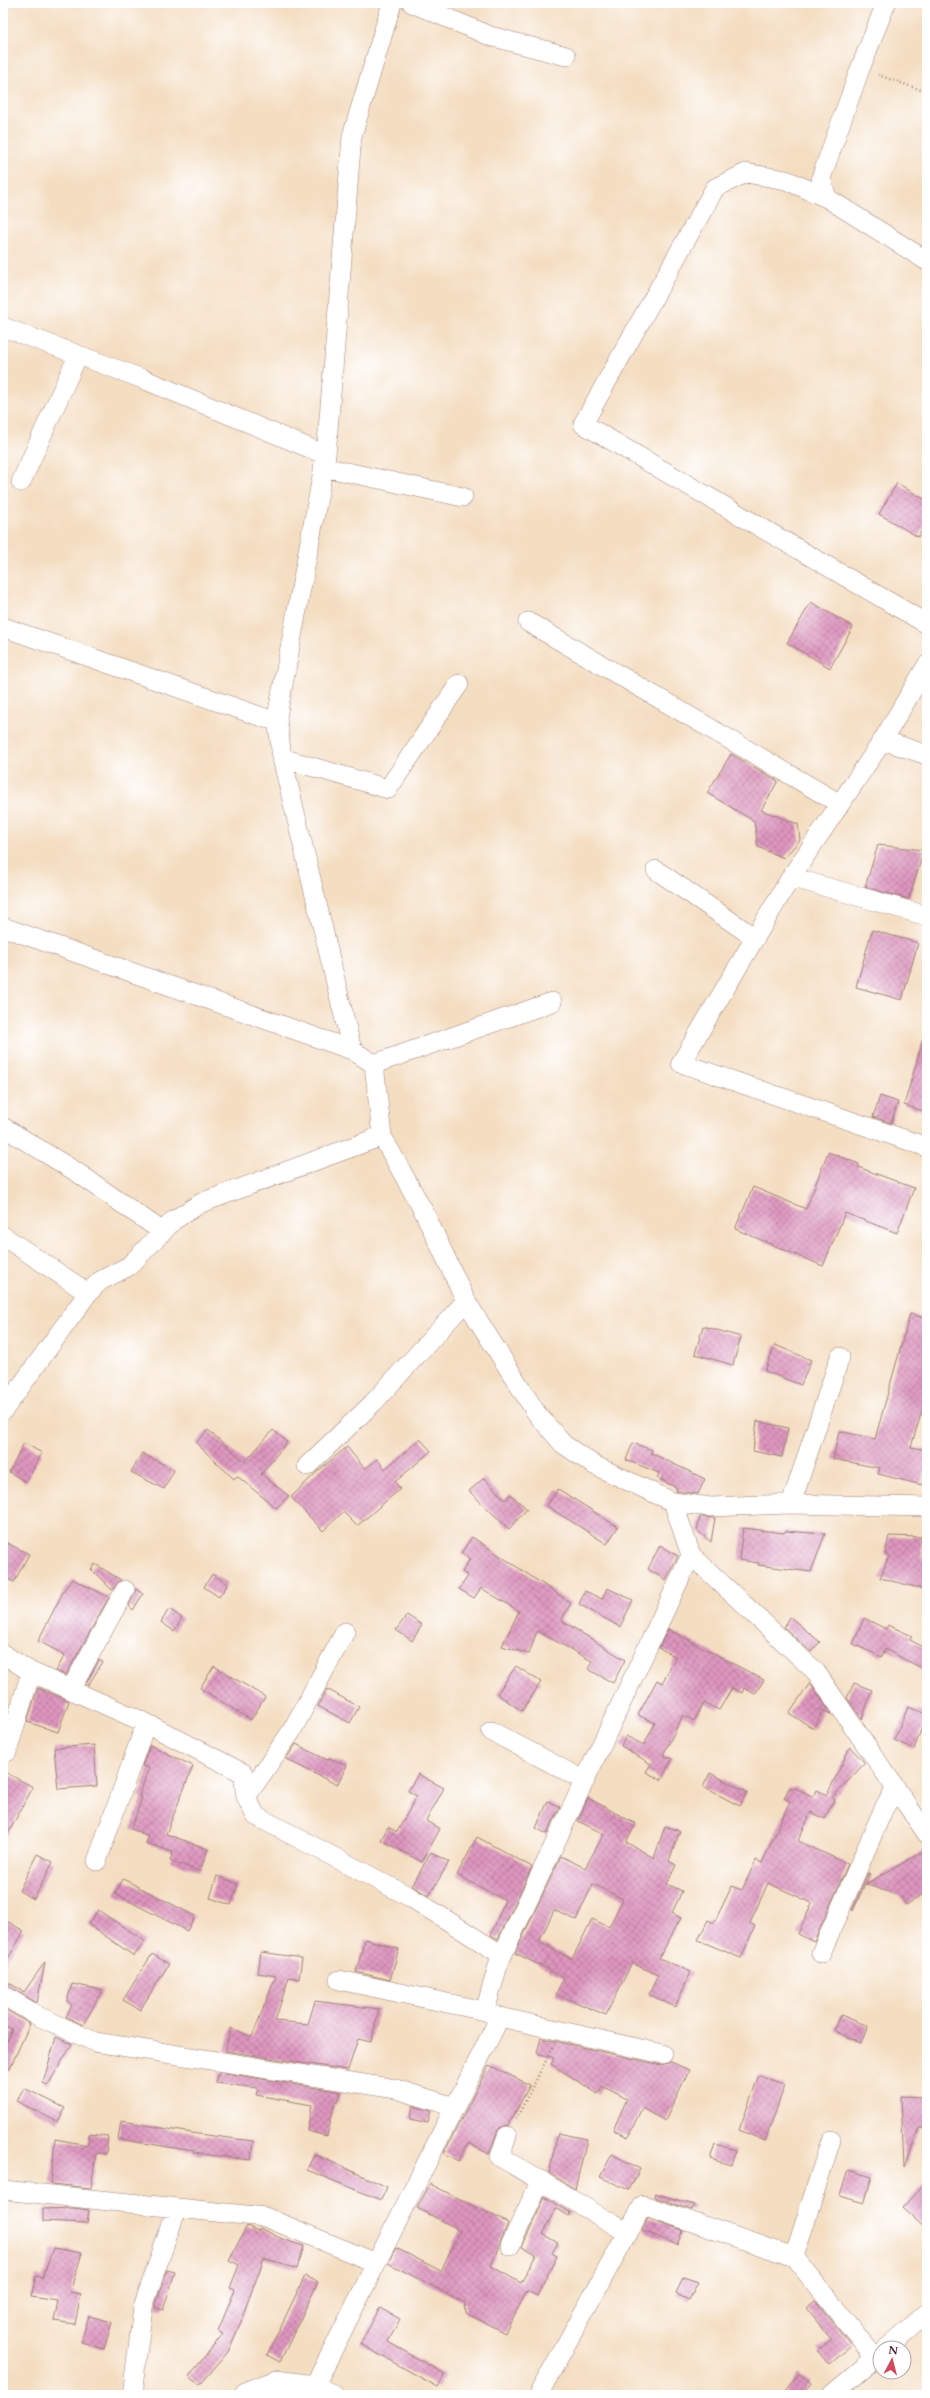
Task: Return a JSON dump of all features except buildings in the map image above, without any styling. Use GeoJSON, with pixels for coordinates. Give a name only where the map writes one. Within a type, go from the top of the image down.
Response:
{"type":"FeatureCollection","features":[{"type":"Feature","properties":{"kind":"street"},"geometry":{"type":"LineString","coordinates":[[352,1050],[282,758],[278,717],[325,461],[352,136],[392,3]]}},
{"type":"Feature","properties":{"kind":"street"},"geometry":{"type":"LineString","coordinates":[[412,3],[490,36],[566,56]]}},
{"type":"Feature","properties":{"kind":"street"},"geometry":{"type":"LineString","coordinates":[[827,198],[821,178],[860,69],[886,3]]}},
{"type":"Feature","properties":{"kind":"street"},"geometry":{"type":"LineString","coordinates":[[927,261],[827,198],[786,180],[746,173],[715,188],[583,424],[927,624]]}},
{"type":"Feature","properties":{"kind":"street"},"geometry":{"type":"LineString","coordinates":[[3,327],[143,379],[325,461],[463,497]]}},
{"type":"Feature","properties":{"kind":"street"},"geometry":{"type":"LineString","coordinates":[[21,482],[78,355]]}},
{"type":"Feature","properties":{"kind":"street"},"geometry":{"type":"LineString","coordinates":[[528,622],[840,804]]}},
{"type":"Feature","properties":{"kind":"street"},"geometry":{"type":"LineString","coordinates":[[3,627],[268,719],[278,717]]}},
{"type":"Feature","properties":{"kind":"street"},"geometry":{"type":"LineString","coordinates":[[927,665],[883,740],[791,877],[681,1063],[927,1147]]}},
{"type":"Feature","properties":{"kind":"street"},"geometry":{"type":"LineString","coordinates":[[282,758],[388,789],[459,684]]}},
{"type":"Feature","properties":{"kind":"street"},"geometry":{"type":"LineString","coordinates":[[883,740],[927,755]]}},
{"type":"Feature","properties":{"kind":"street"},"geometry":{"type":"LineString","coordinates":[[656,870],[755,938]]}},
{"type":"Feature","properties":{"kind":"street"},"geometry":{"type":"LineString","coordinates":[[791,877],[927,916]]}},
{"type":"Feature","properties":{"kind":"street"},"geometry":{"type":"LineString","coordinates":[[3,927],[352,1050],[374,1064]]}},
{"type":"Feature","properties":{"kind":"street"},"geometry":{"type":"LineString","coordinates":[[374,1064],[552,1002]]}},
{"type":"Feature","properties":{"kind":"street"},"geometry":{"type":"LineString","coordinates":[[374,1064],[382,1136],[425,1214],[466,1301],[537,1414],[563,1444],[594,1464],[673,1502],[710,1507],[791,1504],[927,1506]]}},
{"type":"Feature","properties":{"kind":"street"},"geometry":{"type":"LineString","coordinates":[[3,1127],[78,1173],[163,1232]]}},
{"type":"Feature","properties":{"kind":"street"},"geometry":{"type":"LineString","coordinates":[[3,1411],[88,1293],[100,1281],[129,1266],[174,1220],[201,1203],[382,1136]]}},
{"type":"Feature","properties":{"kind":"street"},"geometry":{"type":"LineString","coordinates":[[3,1236],[88,1293]]}},
{"type":"Feature","properties":{"kind":"street"},"geometry":{"type":"LineString","coordinates":[[307,1466],[373,1403],[466,1301]]}},
{"type":"Feature","properties":{"kind":"street"},"geometry":{"type":"LineString","coordinates":[[791,1504],[840,1357]]}},
{"type":"Feature","properties":{"kind":"street"},"geometry":{"type":"LineString","coordinates":[[673,1502],[692,1555],[816,1672],[927,1834]]}},
{"type":"Feature","properties":{"kind":"street"},"geometry":{"type":"LineString","coordinates":[[315,2385],[455,2106],[492,2014],[502,1954],[692,1555]]}},
{"type":"Feature","properties":{"kind":"street"},"geometry":{"type":"LineString","coordinates":[[71,1689],[125,1590]]}},
{"type":"Feature","properties":{"kind":"street"},"geometry":{"type":"LineString","coordinates":[[246,1797],[291,1732],[345,1632]]}},
{"type":"Feature","properties":{"kind":"street"},"geometry":{"type":"LineString","coordinates":[[3,1654],[31,1672],[146,1723],[243,1773],[246,1797],[256,1816],[410,1897],[502,1954]]}},
{"type":"Feature","properties":{"kind":"street"},"geometry":{"type":"LineString","coordinates":[[7,1752],[31,1672]]}},
{"type":"Feature","properties":{"kind":"street"},"geometry":{"type":"LineString","coordinates":[[98,1861],[146,1723]]}},
{"type":"Feature","properties":{"kind":"street"},"geometry":{"type":"LineString","coordinates":[[491,1731],[584,1781]]}},
{"type":"Feature","properties":{"kind":"street"},"geometry":{"type":"LineString","coordinates":[[821,1953],[884,1808],[896,1788]]}},
{"type":"Feature","properties":{"kind":"street"},"geometry":{"type":"LineString","coordinates":[[339,1980],[663,2054]]}},
{"type":"Feature","properties":{"kind":"street"},"geometry":{"type":"LineString","coordinates":[[3,1995],[38,2016],[95,2042],[396,2089],[455,2106]]}},
{"type":"Feature","properties":{"kind":"street"},"geometry":{"type":"LineString","coordinates":[[507,2136],[500,2157],[628,2233]]}},
{"type":"Feature","properties":{"kind":"street"},"geometry":{"type":"LineString","coordinates":[[794,2257],[831,2140]]}},
{"type":"Feature","properties":{"kind":"street"},"geometry":{"type":"LineString","coordinates":[[510,2246],[541,2180]]}},
{"type":"Feature","properties":{"kind":"street"},"geometry":{"type":"LineString","coordinates":[[3,2190],[265,2217],[376,2263]]}},
{"type":"Feature","properties":{"kind":"street"},"geometry":{"type":"LineString","coordinates":[[538,2395],[644,2205],[794,2257],[872,2343]]}},
{"type":"Feature","properties":{"kind":"street"},"geometry":{"type":"LineString","coordinates":[[132,2395],[143,2307],[176,2208]]}},
{"type":"Feature","properties":{"kind":"street"},"geometry":{"type":"LineString","coordinates":[[896,2340],[927,2313]]}},
{"type":"Feature","properties":{"kind":"street"},"geometry":{"type":"LineString","coordinates":[[831,2395],[872,2361]]}},
{"type":"Feature","properties":{"kind":"street"},"geometry":{"type":"LineString","coordinates":[[243,2395],[245,2392],[276,2380],[315,2385],[334,2395]]}},
{"type":"Feature","properties":{"kind":"path"},"geometry":{"type":"LineString","coordinates":[[860,69],[927,92]]}},
{"type":"Feature","properties":{"kind":"path"},"geometry":{"type":"LineString","coordinates":[[507,2136],[562,2031]]}}]}
